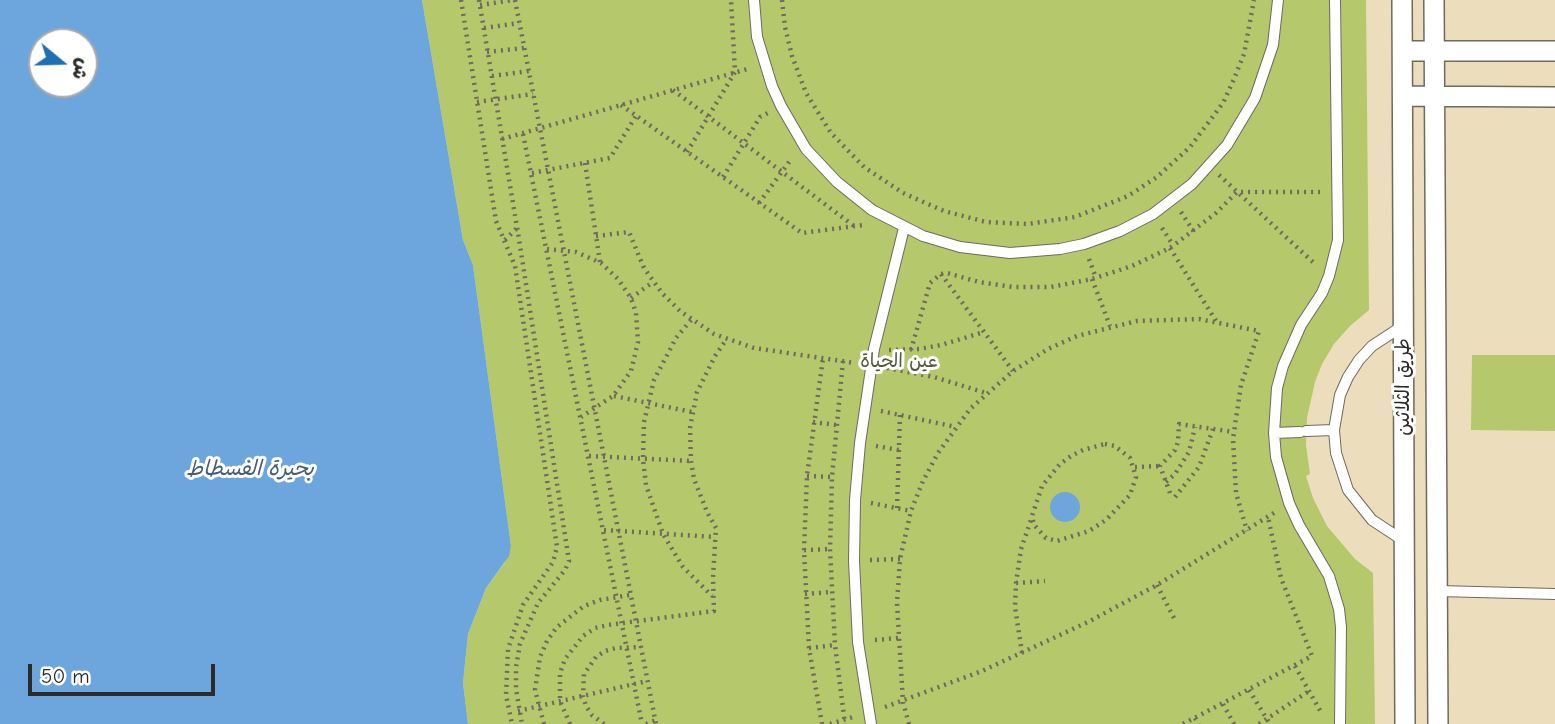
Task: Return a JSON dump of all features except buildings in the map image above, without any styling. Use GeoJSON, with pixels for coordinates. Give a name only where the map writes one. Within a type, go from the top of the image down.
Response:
{"type":"FeatureCollection","features":[{"type":"Feature","properties":{"kind":"street","name":"طريق الثلاثين"},"geometry":{"type":"LineString","coordinates":[[1402,0],[1405,724]]}},
{"type":"Feature","properties":{"kind":"street","name":"طريق الثلاثين"},"geometry":{"type":"LineString","coordinates":[[1434,0],[1438,724]]}},
{"type":"Feature","properties":{"kind":"street"},"geometry":{"type":"LineString","coordinates":[[1403,51],[1555,51]]}},
{"type":"Feature","properties":{"kind":"street"},"geometry":{"type":"LineString","coordinates":[[1404,96],[1555,97]]}},
{"type":"Feature","properties":{"kind":"lane"},"geometry":{"type":"LineString","coordinates":[[754,0],[757,37],[764,64],[781,106],[806,149],[845,190],[891,222],[941,242],[984,251],[1034,252],[1060,249],[1102,238],[1137,223],[1173,201],[1210,166],[1243,122],[1255,97],[1273,45],[1278,0]]}},
{"type":"Feature","properties":{"kind":"lane"},"geometry":{"type":"LineString","coordinates":[[1335,0],[1339,220],[1335,258],[1322,293],[1301,325],[1283,366],[1277,388],[1274,433],[1276,457],[1289,503],[1329,576],[1339,609],[1340,724]]}},
{"type":"Feature","properties":{"kind":"lane"},"geometry":{"type":"LineString","coordinates":[[871,724],[858,642],[854,561],[855,500],[871,365],[904,228]]}},
{"type":"Feature","properties":{"kind":"lane"},"geometry":{"type":"LineString","coordinates":[[1404,324],[1371,346],[1359,360],[1340,395],[1334,430],[1336,453],[1348,490],[1372,520],[1405,541]]}},
{"type":"Feature","properties":{"kind":"lane"},"geometry":{"type":"LineString","coordinates":[[1274,433],[1334,430]]}},
{"type":"Feature","properties":{"kind":"lane"},"geometry":{"type":"LineString","coordinates":[[1438,592],[1555,594]]}},
{"type":"Feature","properties":{"kind":"path"},"geometry":{"type":"LineString","coordinates":[[461,0],[496,221],[515,266],[557,547],[553,562],[523,604],[508,649],[506,695],[512,724]]}},
{"type":"Feature","properties":{"kind":"path"},"geometry":{"type":"LineString","coordinates":[[522,724],[518,711],[516,667],[520,644],[533,613],[569,561],[479,2],[514,0],[656,722],[644,724],[634,684],[523,134]]}},
{"type":"Feature","properties":{"kind":"path"},"geometry":{"type":"LineString","coordinates":[[687,152],[735,72],[731,0]]}},
{"type":"Feature","properties":{"kind":"path"},"geometry":{"type":"LineString","coordinates":[[782,0],[792,56],[806,93],[831,133],[864,167],[903,193],[944,211],[1006,224],[1040,223],[1075,216],[1128,196],[1157,177],[1191,147],[1223,103],[1244,54],[1254,0]]}},
{"type":"Feature","properties":{"kind":"path"},"geometry":{"type":"LineString","coordinates":[[484,28],[519,23]]}},
{"type":"Feature","properties":{"kind":"path"},"geometry":{"type":"LineString","coordinates":[[487,52],[524,48]]}},
{"type":"Feature","properties":{"kind":"path"},"geometry":{"type":"LineString","coordinates":[[502,139],[792,56]]}},
{"type":"Feature","properties":{"kind":"path"},"geometry":{"type":"LineString","coordinates":[[492,76],[529,71]]}},
{"type":"Feature","properties":{"kind":"path"},"geometry":{"type":"LineString","coordinates":[[673,90],[855,226]]}},
{"type":"Feature","properties":{"kind":"path"},"geometry":{"type":"LineString","coordinates":[[723,177],[760,117],[806,93]]}},
{"type":"Feature","properties":{"kind":"path"},"geometry":{"type":"LineString","coordinates":[[477,102],[533,94]]}},
{"type":"Feature","properties":{"kind":"path"},"geometry":{"type":"LineString","coordinates":[[621,106],[802,233],[891,222],[903,193]]}},
{"type":"Feature","properties":{"kind":"path"},"geometry":{"type":"LineString","coordinates":[[532,173],[610,158],[636,116]]}},
{"type":"Feature","properties":{"kind":"path"},"geometry":{"type":"LineString","coordinates":[[759,203],[789,160],[831,133]]}},
{"type":"Feature","properties":{"kind":"path"},"geometry":{"type":"LineString","coordinates":[[585,163],[601,264]]}},
{"type":"Feature","properties":{"kind":"path"},"geometry":{"type":"LineString","coordinates":[[1210,166],[1329,276]]}},
{"type":"Feature","properties":{"kind":"path"},"geometry":{"type":"LineString","coordinates":[[505,240],[517,227]]}},
{"type":"Feature","properties":{"kind":"path"},"geometry":{"type":"LineString","coordinates":[[596,236],[629,232],[653,282],[691,320],[726,340],[754,348],[934,377],[986,393]]}},
{"type":"Feature","properties":{"kind":"path"},"geometry":{"type":"LineString","coordinates":[[1170,248],[1217,322]]}},
{"type":"Feature","properties":{"kind":"path"},"geometry":{"type":"LineString","coordinates":[[547,249],[564,250],[589,257],[601,264],[618,279],[631,298],[639,327],[636,357],[623,384],[613,396],[581,417]]}},
{"type":"Feature","properties":{"kind":"path"},"geometry":{"type":"LineString","coordinates":[[941,274],[1013,371]]}},
{"type":"Feature","properties":{"kind":"path"},"geometry":{"type":"LineString","coordinates":[[1092,279],[1110,326]]}},
{"type":"Feature","properties":{"kind":"path"},"geometry":{"type":"LineString","coordinates":[[631,298],[653,282]]}},
{"type":"Feature","properties":{"kind":"path"},"geometry":{"type":"LineString","coordinates":[[909,724],[902,702],[898,603],[900,559],[923,481],[956,427],[986,393],[1013,371],[1048,349],[1110,326],[1167,318],[1217,322],[1259,331],[1241,385],[1234,432],[1234,480],[1247,531]]}},
{"type":"Feature","properties":{"kind":"path"},"geometry":{"type":"LineString","coordinates":[[691,320],[664,358],[648,402],[644,422],[643,459],[646,485],[663,534],[684,567],[713,597]]}},
{"type":"Feature","properties":{"kind":"path"},"geometry":{"type":"LineString","coordinates":[[874,349],[919,349],[963,340],[984,332]]}},
{"type":"Feature","properties":{"kind":"path"},"geometry":{"type":"LineString","coordinates":[[570,724],[560,701],[560,673],[573,647],[595,628],[714,611],[716,528],[700,496],[691,461],[692,412],[705,373],[726,340]]}},
{"type":"Feature","properties":{"kind":"path"},"geometry":{"type":"LineString","coordinates":[[822,724],[809,648],[804,550],[807,476],[823,358]]}},
{"type":"Feature","properties":{"kind":"path"},"geometry":{"type":"LineString","coordinates":[[530,367],[539,365]]}},
{"type":"Feature","properties":{"kind":"path"},"geometry":{"type":"LineString","coordinates":[[613,396],[692,412]]}},
{"type":"Feature","properties":{"kind":"path"},"geometry":{"type":"LineString","coordinates":[[838,402],[956,427]]}},
{"type":"Feature","properties":{"kind":"path"},"geometry":{"type":"LineString","coordinates":[[897,508],[900,415]]}},
{"type":"Feature","properties":{"kind":"path"},"geometry":{"type":"LineString","coordinates":[[813,422],[836,425]]}},
{"type":"Feature","properties":{"kind":"path"},"geometry":{"type":"LineString","coordinates":[[1135,467],[1160,466],[1175,450],[1179,424],[1234,432]]}},
{"type":"Feature","properties":{"kind":"path"},"geometry":{"type":"LineString","coordinates":[[1166,482],[1175,474],[1189,452],[1195,427]]}},
{"type":"Feature","properties":{"kind":"path"},"geometry":{"type":"LineString","coordinates":[[1175,497],[1199,467],[1213,429]]}},
{"type":"Feature","properties":{"kind":"path"},"geometry":{"type":"LineString","coordinates":[[1022,653],[1015,607],[1021,549],[1037,499],[1051,474],[1071,456],[1105,444],[1115,446],[1130,458],[1135,467],[1136,477],[1130,495],[1106,520],[1090,531],[1057,541],[1046,538],[1039,532],[1032,516]]}},
{"type":"Feature","properties":{"kind":"path"},"geometry":{"type":"LineString","coordinates":[[589,456],[691,461]]}},
{"type":"Feature","properties":{"kind":"path"},"geometry":{"type":"LineString","coordinates":[[1160,466],[1170,493]]}},
{"type":"Feature","properties":{"kind":"path"},"geometry":{"type":"LineString","coordinates":[[807,476],[832,477]]}},
{"type":"Feature","properties":{"kind":"path"},"geometry":{"type":"LineString","coordinates":[[550,501],[560,499]]}},
{"type":"Feature","properties":{"kind":"path"},"geometry":{"type":"LineString","coordinates":[[830,724],[902,702],[1022,653],[1157,585],[1289,503]]}},
{"type":"Feature","properties":{"kind":"path"},"geometry":{"type":"LineString","coordinates":[[1183,724],[1312,656],[1281,578],[1268,517]]}},
{"type":"Feature","properties":{"kind":"path"},"geometry":{"type":"LineString","coordinates":[[604,530],[715,537]]}},
{"type":"Feature","properties":{"kind":"path"},"geometry":{"type":"LineString","coordinates":[[804,550],[830,549]]}},
{"type":"Feature","properties":{"kind":"path"},"geometry":{"type":"LineString","coordinates":[[542,576],[551,585]]}},
{"type":"Feature","properties":{"kind":"path"},"geometry":{"type":"LineString","coordinates":[[1016,583],[1045,580]]}},
{"type":"Feature","properties":{"kind":"path"},"geometry":{"type":"LineString","coordinates":[[1157,585],[1176,622]]}},
{"type":"Feature","properties":{"kind":"path"},"geometry":{"type":"LineString","coordinates":[[805,594],[831,592]]}},
{"type":"Feature","properties":{"kind":"path"},"geometry":{"type":"LineString","coordinates":[[544,724],[535,690],[540,657],[557,627],[584,606],[617,596],[631,595]]}},
{"type":"Feature","properties":{"kind":"path"},"geometry":{"type":"LineString","coordinates":[[604,724],[592,715],[583,696],[584,674],[596,657],[616,648],[641,647]]}},
{"type":"Feature","properties":{"kind":"path"},"geometry":{"type":"LineString","coordinates":[[1295,666],[1328,724]]}},
{"type":"Feature","properties":{"kind":"path"},"geometry":{"type":"LineString","coordinates":[[518,711],[648,681]]}},
{"type":"Feature","properties":{"kind":"path"},"geometry":{"type":"LineString","coordinates":[[1249,690],[1269,722]]}},
{"type":"Feature","properties":{"kind":"path"},"geometry":{"type":"LineString","coordinates":[[1259,724],[1269,722],[1309,691]]}},
{"type":"Feature","properties":{"kind":"path"},"geometry":{"type":"LineString","coordinates":[[1223,704],[1234,724]]}},
{"type":"Feature","properties":{"kind":"path"},"geometry":{"type":"LineString","coordinates":[[1195,718],[1199,724]]}},
{"type":"Feature","properties":{"kind":"green space","name":"عين الحياة"},"geometry":{"type":"Polygon","coordinates":[[[422,0],[1366,0],[1369,310],[1334,344],[1315,382],[1307,418],[1306,445],[1310,474],[1306,476],[1327,526],[1355,559],[1373,573],[1375,724],[468,724],[463,683],[468,634],[486,588],[505,562],[511,546],[473,265],[463,240],[422,0]]]}},
{"type":"Feature","properties":{"kind":"green space"},"geometry":{"type":"Polygon","coordinates":[[[1472,355],[1555,355],[1555,431],[1471,430],[1472,355]]]}},
{"type":"Feature","properties":{"kind":"water","name":"بحيرة الفسطاط"},"geometry":{"type":"Polygon","coordinates":[[[0,0],[422,0],[463,240],[473,265],[511,546],[509,556],[486,588],[468,634],[463,683],[468,724],[0,724],[0,0]]]}},
{"type":"Feature","properties":{"kind":"water"},"geometry":{"type":"Polygon","coordinates":[[[1065,492],[1075,497],[1080,507],[1075,517],[1065,522],[1055,517],[1050,507],[1055,497],[1065,492]]]}}]}
